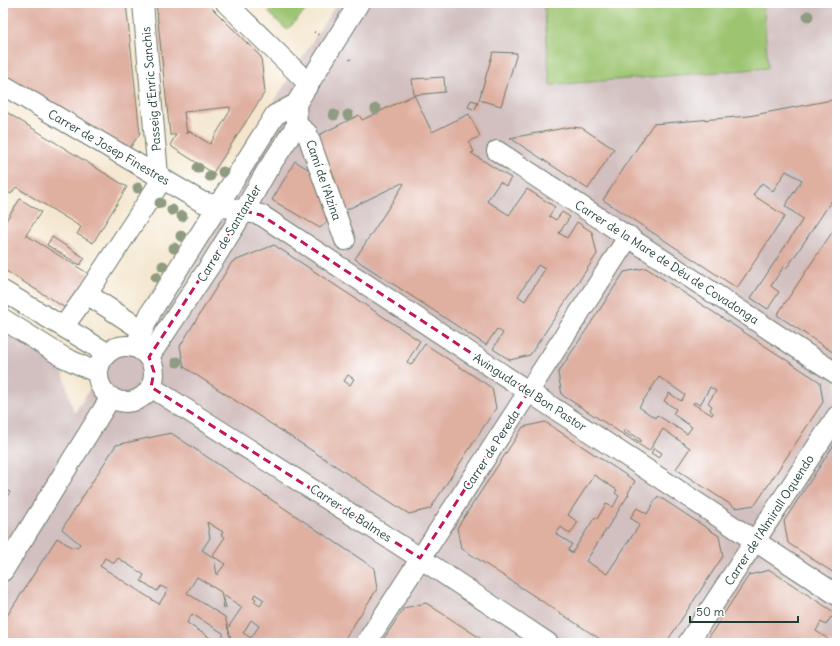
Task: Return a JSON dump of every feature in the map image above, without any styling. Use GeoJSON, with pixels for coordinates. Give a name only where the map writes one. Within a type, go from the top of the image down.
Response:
{"type":"FeatureCollection","features":[{"type":"Feature","properties":{"kind":"street","name":"Passeig d'Enric Sanchis"},"geometry":{"type":"LineString","coordinates":[[143,3],[161,176]]}},
{"type":"Feature","properties":{"kind":"street"},"geometry":{"type":"LineString","coordinates":[[226,3],[309,84]]}},
{"type":"Feature","properties":{"kind":"street","name":"Carrer de Santander"},"geometry":{"type":"LineString","coordinates":[[142,345],[217,205],[275,115],[296,104],[359,3]]}},
{"type":"Feature","properties":{"kind":"street","name":"Carrer de Josep Finestres"},"geometry":{"type":"LineString","coordinates":[[3,85],[161,176],[202,202],[217,205]]}},
{"type":"Feature","properties":{"kind":"street"},"geometry":{"type":"LineString","coordinates":[[296,104],[297,125]]}},
{"type":"Feature","properties":{"kind":"street","name":"Carrer de Santander"},"geometry":{"type":"LineString","coordinates":[[142,345],[173,324],[244,211],[266,172],[297,125]]}},
{"type":"Feature","properties":{"kind":"street","name":"Camí de l'Alzina"},"geometry":{"type":"LineString","coordinates":[[297,125],[307,133],[345,240]]}},
{"type":"Feature","properties":{"kind":"street","name":"Carrer de la Mare de Déu de Covadonga"},"geometry":{"type":"LineString","coordinates":[[497,151],[629,236],[837,374]]}},
{"type":"Feature","properties":{"kind":"street"},"geometry":{"type":"LineString","coordinates":[[64,326],[87,294],[161,176]]}},
{"type":"Feature","properties":{"kind":"street","name":"Avinguda del Bon Pastor"},"geometry":{"type":"LineString","coordinates":[[217,205],[261,215],[837,595]]}},
{"type":"Feature","properties":{"kind":"street","name":"Carrer de Pereda"},"geometry":{"type":"LineString","coordinates":[[366,643],[420,558],[530,392],[629,236]]}},
{"type":"Feature","properties":{"kind":"street"},"geometry":{"type":"LineString","coordinates":[[3,291],[107,353]]}},
{"type":"Feature","properties":{"kind":"street"},"geometry":{"type":"LineString","coordinates":[[87,294],[142,345],[154,372],[151,387],[142,397],[129,402],[111,398],[102,388],[98,374],[102,359],[107,353],[121,346],[142,345]]}},
{"type":"Feature","properties":{"kind":"street"},"geometry":{"type":"LineString","coordinates":[[3,319],[63,357],[98,374]]}},
{"type":"Feature","properties":{"kind":"street","name":"Carrer de Balmes"},"geometry":{"type":"LineString","coordinates":[[151,387],[420,558],[548,643]]}},
{"type":"Feature","properties":{"kind":"street"},"geometry":{"type":"LineString","coordinates":[[3,571],[111,398]]}},
{"type":"Feature","properties":{"kind":"street","name":"Carrer de l'Almirall Oquendo"},"geometry":{"type":"LineString","coordinates":[[688,643],[837,416]]}},
{"type":"Feature","properties":{"kind":"path"},"geometry":{"type":"LineString","coordinates":[[314,32],[319,36]]}},
{"type":"Feature","properties":{"kind":"highlighted area"},"geometry":{"type":"Polygon","coordinates":[[[244,211],[261,215],[529,391],[420,558],[151,387],[154,372],[149,357],[244,211]]]}},
{"type":"Feature","properties":{"kind":"shaded area"},"geometry":{"type":"Polygon","coordinates":[[[337,3],[837,3],[837,643],[3,643],[3,331],[62,368],[74,414],[337,3]]]}},
{"type":"Feature","properties":{"kind":"green space"},"geometry":{"type":"Polygon","coordinates":[[[277,3],[313,3],[287,30],[268,12],[277,3]]]}},
{"type":"Feature","properties":{"kind":"green space"},"geometry":{"type":"Polygon","coordinates":[[[544,3],[763,3],[768,68],[550,85],[544,3]]]}},
{"type":"Feature","properties":{"kind":"building"},"geometry":{"type":"Polygon","coordinates":[[[3,3],[126,3],[140,133],[128,151],[3,73],[3,3]]]}},
{"type":"Feature","properties":{"kind":"building"},"geometry":{"type":"Polygon","coordinates":[[[156,3],[207,3],[261,57],[265,92],[213,173],[172,147],[171,143],[176,135],[170,135],[156,3]],[[230,107],[184,112],[187,134],[189,131],[210,144],[230,111],[230,107]]]}},
{"type":"Feature","properties":{"kind":"building"},"geometry":{"type":"Polygon","coordinates":[[[493,52],[517,53],[501,106],[479,100],[493,52]]]}},
{"type":"Feature","properties":{"kind":"building"},"geometry":{"type":"Polygon","coordinates":[[[444,77],[445,92],[414,95],[412,79],[444,77]]]}},
{"type":"Feature","properties":{"kind":"building"},"geometry":{"type":"Polygon","coordinates":[[[414,95],[432,132],[469,114],[480,136],[469,142],[474,152],[471,153],[511,178],[506,186],[500,182],[487,201],[509,215],[527,189],[555,207],[549,216],[556,220],[562,212],[570,217],[559,233],[567,238],[577,222],[592,232],[597,254],[530,355],[510,360],[493,349],[503,333],[497,329],[486,345],[355,259],[404,184],[402,183],[344,211],[315,137],[359,115],[362,120],[414,95]],[[538,265],[518,296],[525,301],[545,269],[538,265]]]}},
{"type":"Feature","properties":{"kind":"building"},"geometry":{"type":"Polygon","coordinates":[[[837,99],[837,202],[832,200],[789,265],[786,268],[784,266],[771,286],[779,292],[768,309],[751,298],[803,219],[785,206],[802,180],[786,171],[773,191],[762,183],[753,195],[785,216],[737,288],[603,200],[653,124],[749,116],[837,99]]]}},
{"type":"Feature","properties":{"kind":"building"},"geometry":{"type":"Polygon","coordinates":[[[471,100],[478,102],[475,110],[468,107],[471,100]]]}},
{"type":"Feature","properties":{"kind":"building"},"geometry":{"type":"Polygon","coordinates":[[[3,110],[127,187],[93,243],[77,234],[81,227],[16,187],[11,194],[5,190],[7,187],[3,185],[3,110]]]}},
{"type":"Feature","properties":{"kind":"building"},"geometry":{"type":"Polygon","coordinates":[[[570,127],[582,128],[614,149],[588,189],[510,138],[570,127]]]}},
{"type":"Feature","properties":{"kind":"building"},"geometry":{"type":"Polygon","coordinates":[[[295,161],[319,176],[332,217],[320,228],[272,200],[295,161]]]}},
{"type":"Feature","properties":{"kind":"building"},"geometry":{"type":"Polygon","coordinates":[[[20,199],[41,212],[26,235],[89,274],[67,309],[3,269],[3,225],[20,199]]]}},
{"type":"Feature","properties":{"kind":"building"},"geometry":{"type":"Polygon","coordinates":[[[837,225],[837,355],[777,315],[837,225]]]}},
{"type":"Feature","properties":{"kind":"building"},"geometry":{"type":"Polygon","coordinates":[[[52,237],[85,258],[80,265],[47,245],[52,237]]]}},
{"type":"Feature","properties":{"kind":"building"},"geometry":{"type":"Polygon","coordinates":[[[274,245],[420,341],[407,362],[411,365],[425,344],[492,388],[496,408],[430,509],[409,514],[184,367],[180,346],[232,262],[274,245]],[[348,375],[344,381],[350,385],[354,379],[348,375]]]}},
{"type":"Feature","properties":{"kind":"building"},"geometry":{"type":"Polygon","coordinates":[[[646,268],[820,382],[823,402],[755,505],[736,508],[676,469],[690,448],[663,429],[649,451],[562,395],[558,373],[624,272],[646,268]],[[659,377],[639,407],[655,418],[657,415],[687,434],[692,427],[673,414],[676,409],[664,401],[669,393],[681,401],[685,395],[659,377]],[[710,387],[700,405],[694,402],[693,404],[712,415],[713,413],[710,410],[712,406],[708,403],[716,391],[710,387]],[[625,429],[623,432],[640,442],[641,440],[625,429]]]}},
{"type":"Feature","properties":{"kind":"building"},"geometry":{"type":"Polygon","coordinates":[[[545,422],[635,481],[628,493],[629,494],[586,561],[607,574],[640,524],[630,518],[637,508],[647,514],[658,496],[719,536],[723,556],[666,643],[606,643],[461,548],[457,528],[523,427],[545,422]],[[594,475],[568,515],[578,522],[570,534],[561,527],[556,534],[572,544],[568,550],[572,553],[595,517],[597,519],[606,504],[613,507],[619,496],[615,493],[617,490],[594,475]]]}},
{"type":"Feature","properties":{"kind":"building"},"geometry":{"type":"Polygon","coordinates":[[[171,433],[374,568],[377,589],[342,643],[223,643],[223,633],[192,614],[187,623],[218,643],[3,643],[3,622],[57,538],[73,548],[74,546],[77,548],[80,544],[62,529],[116,445],[171,433]],[[207,522],[210,538],[202,550],[214,558],[217,575],[225,564],[213,555],[225,537],[221,535],[223,532],[207,522]],[[105,558],[100,566],[159,604],[168,590],[161,586],[157,591],[141,581],[144,575],[118,558],[114,563],[105,558]],[[197,577],[187,593],[225,617],[231,640],[228,628],[242,607],[223,595],[226,608],[224,608],[221,592],[197,577]],[[255,594],[253,597],[256,599],[254,602],[260,606],[264,600],[255,594]],[[251,620],[243,633],[251,638],[259,626],[251,620]]]}},
{"type":"Feature","properties":{"kind":"building"},"geometry":{"type":"Polygon","coordinates":[[[837,440],[837,575],[788,543],[784,521],[837,440]]]}},
{"type":"Feature","properties":{"kind":"building"},"geometry":{"type":"Polygon","coordinates":[[[654,448],[662,453],[659,458],[651,453],[654,448]]]}},
{"type":"Feature","properties":{"kind":"building"},"geometry":{"type":"Polygon","coordinates":[[[3,488],[10,492],[3,502],[3,488]]]}},
{"type":"Feature","properties":{"kind":"building"},"geometry":{"type":"Polygon","coordinates":[[[770,570],[837,614],[834,619],[831,617],[826,625],[821,622],[816,631],[831,641],[834,637],[837,639],[837,643],[705,643],[749,575],[770,570]]]}},
{"type":"Feature","properties":{"kind":"building"},"geometry":{"type":"Polygon","coordinates":[[[426,603],[487,643],[381,643],[404,608],[426,603]]]}}]}
